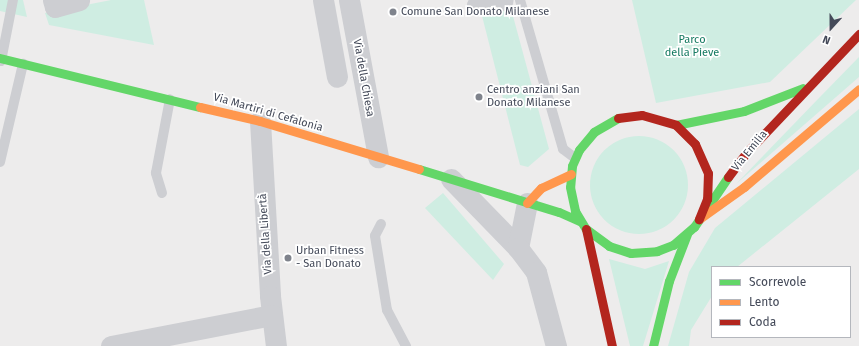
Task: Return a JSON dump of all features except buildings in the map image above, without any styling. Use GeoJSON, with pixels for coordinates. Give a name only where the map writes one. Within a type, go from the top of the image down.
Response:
{"type":"FeatureCollection","features":[{"type":"Feature","properties":{"kind":"main road","name":"Via Emilia"},"geometry":{"type":"LineString","coordinates":[[584,226],[609,246],[631,253],[657,251],[673,245],[687,234],[699,219],[747,152],[807,87],[859,34]]}},
{"type":"Feature","properties":{"kind":"main road","name":"Via Martiri di Cefalonia"},"geometry":{"type":"LineString","coordinates":[[1,61],[23,64],[260,122],[527,203],[584,226]]}},
{"type":"Feature","properties":{"kind":"main road","name":"Via Emilia"},"geometry":{"type":"LineString","coordinates":[[612,346],[584,226],[572,199],[571,174],[575,158],[594,132],[619,118],[642,115],[676,125],[744,111],[807,87]]}},
{"type":"Feature","properties":{"kind":"main road"},"geometry":{"type":"LineString","coordinates":[[699,219],[744,187],[859,89]]}},
{"type":"Feature","properties":{"kind":"main road","name":"Via Emilia"},"geometry":{"type":"LineString","coordinates":[[676,125],[695,144],[708,173],[707,199],[699,219]]}},
{"type":"Feature","properties":{"kind":"main road"},"geometry":{"type":"LineString","coordinates":[[527,203],[541,188],[571,174]]}},
{"type":"Feature","properties":{"kind":"main road","name":"Via Emilia"},"geometry":{"type":"LineString","coordinates":[[653,346],[669,281],[687,234]]}},
{"type":"Feature","properties":{"kind":"street"},"geometry":{"type":"LineString","coordinates":[[53,0],[55,7],[79,0]]}},
{"type":"Feature","properties":{"kind":"street"},"geometry":{"type":"LineString","coordinates":[[323,0],[336,77]]}},
{"type":"Feature","properties":{"kind":"street","name":"Via della Chiesa"},"geometry":{"type":"LineString","coordinates":[[349,0],[378,157]]}},
{"type":"Feature","properties":{"kind":"street"},"geometry":{"type":"LineString","coordinates":[[477,5],[503,0]]}},
{"type":"Feature","properties":{"kind":"street","name":"Via della Libertà"},"geometry":{"type":"LineString","coordinates":[[260,122],[272,315],[276,346]]}},
{"type":"Feature","properties":{"kind":"street"},"geometry":{"type":"LineString","coordinates":[[451,179],[518,248],[536,272],[556,346]]}},
{"type":"Feature","properties":{"kind":"street"},"geometry":{"type":"LineString","coordinates":[[518,248],[527,203]]}},
{"type":"Feature","properties":{"kind":"street"},"geometry":{"type":"LineString","coordinates":[[111,346],[272,315]]}},
{"type":"Feature","properties":{"kind":"lane"},"geometry":{"type":"LineString","coordinates":[[1,61],[13,0]]}},
{"type":"Feature","properties":{"kind":"lane"},"geometry":{"type":"LineString","coordinates":[[520,0],[563,149],[575,158]]}},
{"type":"Feature","properties":{"kind":"lane"},"geometry":{"type":"LineString","coordinates":[[0,162],[23,64]]}},
{"type":"Feature","properties":{"kind":"lane"},"geometry":{"type":"LineString","coordinates":[[162,193],[156,173],[170,99]]}},
{"type":"Feature","properties":{"kind":"lane"},"geometry":{"type":"LineString","coordinates":[[381,224],[375,236],[387,310],[406,346]]}},
{"type":"Feature","properties":{"kind":"green space"},"geometry":{"type":"Polygon","coordinates":[[[0,0],[23,0],[27,17],[0,11],[0,0]]]}},
{"type":"Feature","properties":{"kind":"green space"},"geometry":{"type":"Polygon","coordinates":[[[111,0],[144,0],[154,45],[49,25],[45,13],[111,0]]]}},
{"type":"Feature","properties":{"kind":"green space","name":"Parco della Pieve"},"geometry":{"type":"Polygon","coordinates":[[[632,0],[856,0],[770,82],[656,103],[632,0]]]}},
{"type":"Feature","properties":{"kind":"green space"},"geometry":{"type":"Polygon","coordinates":[[[510,5],[549,149],[528,167],[520,165],[481,12],[510,5]]]}},
{"type":"Feature","properties":{"kind":"green space"},"geometry":{"type":"Polygon","coordinates":[[[859,57],[859,77],[736,184],[818,99],[859,57]]]}},
{"type":"Feature","properties":{"kind":"green space"},"geometry":{"type":"Polygon","coordinates":[[[859,109],[859,169],[738,266],[711,266],[711,298],[691,330],[689,346],[668,346],[689,272],[715,228],[859,109]]]}},
{"type":"Feature","properties":{"kind":"green space"},"geometry":{"type":"Polygon","coordinates":[[[639,136],[658,140],[674,150],[684,166],[688,185],[684,204],[674,220],[658,230],[639,234],[620,230],[604,220],[594,204],[590,185],[594,166],[604,150],[620,140],[639,136]]]}},
{"type":"Feature","properties":{"kind":"green space"},"geometry":{"type":"Polygon","coordinates":[[[443,193],[504,264],[493,280],[425,208],[443,193]]]}},
{"type":"Feature","properties":{"kind":"green space"},"geometry":{"type":"Polygon","coordinates":[[[609,259],[645,269],[669,261],[643,346],[630,346],[609,259]]]}},
{"type":"Feature","properties":{"kind":"traffic: fast"},"geometry":{"type":"LineString","coordinates":[[0,58],[200,107]]}},
{"type":"Feature","properties":{"kind":"traffic: fast"},"geometry":{"type":"LineString","coordinates":[[676,125],[744,111],[803,88]]}},
{"type":"Feature","properties":{"kind":"traffic: fast"},"geometry":{"type":"LineString","coordinates":[[618,118],[594,132],[579,150],[572,166],[570,187],[575,211],[586,229],[609,246],[631,253],[657,251],[673,245],[694,227],[728,177]]}},
{"type":"Feature","properties":{"kind":"traffic: fast"},"geometry":{"type":"LineString","coordinates":[[419,169],[559,212],[581,222]]}},
{"type":"Feature","properties":{"kind":"traffic: fast"},"geometry":{"type":"LineString","coordinates":[[653,346],[669,281],[687,234]]}},
{"type":"Feature","properties":{"kind":"traffic: slow"},"geometry":{"type":"LineString","coordinates":[[699,219],[744,187],[859,89]]}},
{"type":"Feature","properties":{"kind":"traffic: slow"},"geometry":{"type":"LineString","coordinates":[[200,107],[260,121],[419,169]]}},
{"type":"Feature","properties":{"kind":"traffic: slow"},"geometry":{"type":"LineString","coordinates":[[527,203],[541,188],[571,174]]}},
{"type":"Feature","properties":{"kind":"traffic: jam"},"geometry":{"type":"LineString","coordinates":[[728,177],[747,152],[859,34]]}},
{"type":"Feature","properties":{"kind":"traffic: jam"},"geometry":{"type":"LineString","coordinates":[[618,118],[642,115],[676,125],[695,144],[708,173],[707,199],[699,219]]}},
{"type":"Feature","properties":{"kind":"traffic: jam"},"geometry":{"type":"LineString","coordinates":[[586,229],[612,346]]}},
{"type":"Feature","properties":{"kind":"place","name":"Comune San Donato Milanese"},"geometry":{"type":"Point","coordinates":[393,12]}},
{"type":"Feature","properties":{"kind":"place","name":"Centro anziani San Donato Milanese"},"geometry":{"type":"Point","coordinates":[479,97]}},
{"type":"Feature","properties":{"kind":"place","name":"Urban Fitness - San Donato"},"geometry":{"type":"Point","coordinates":[288,258]}}]}
